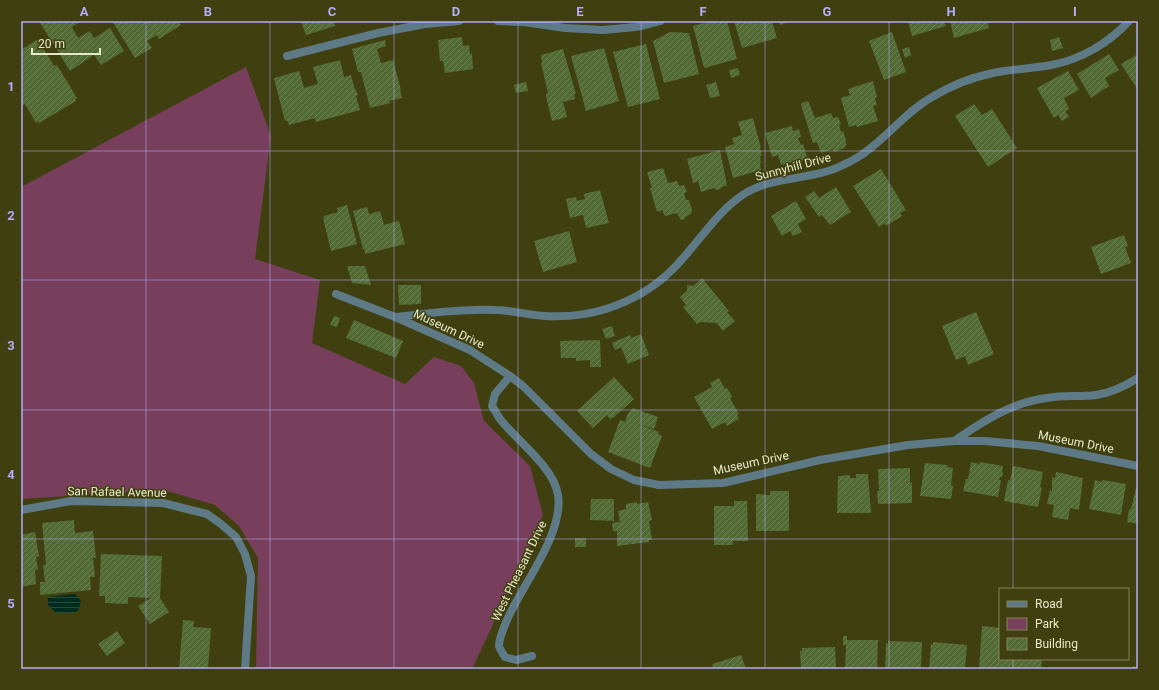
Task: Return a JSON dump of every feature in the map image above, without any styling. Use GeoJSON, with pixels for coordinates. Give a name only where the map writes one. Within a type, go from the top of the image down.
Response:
{"type":"FeatureCollection","features":[{"type":"Feature","properties":{"kind":"street"},"geometry":{"type":"LineString","coordinates":[[287,56],[378,33],[425,24],[459,21]]}},
{"type":"Feature","properties":{"kind":"street"},"geometry":{"type":"LineString","coordinates":[[498,21],[524,22],[566,28],[602,30],[636,27],[660,21]]}},
{"type":"Feature","properties":{"kind":"street","name":"Sunnyhill Drive"},"geometry":{"type":"LineString","coordinates":[[396,317],[455,310],[498,310],[544,316],[575,316],[606,309],[651,287],[673,269],[717,217],[728,206],[746,193],[770,183],[812,176],[841,166],[868,151],[902,119],[930,98],[959,83],[988,74],[1053,65],[1080,56],[1103,44],[1129,21]]}},
{"type":"Feature","properties":{"kind":"street","name":"Museum Drive"},"geometry":{"type":"LineString","coordinates":[[336,294],[396,317],[470,350],[510,376],[529,391],[591,454],[611,469],[634,480],[659,485],[723,483],[820,460],[908,446],[954,441],[985,441],[1038,446],[1138,466]]}},
{"type":"Feature","properties":{"kind":"street","name":"West Pheasant Drive"},"geometry":{"type":"LineString","coordinates":[[510,376],[495,394],[492,406],[500,418],[553,477],[558,495],[559,516],[553,534],[510,613],[502,633],[499,647],[505,657],[516,660],[532,656]]}},
{"type":"Feature","properties":{"kind":"street"},"geometry":{"type":"LineString","coordinates":[[954,441],[982,422],[1014,406],[1046,398],[1096,395],[1121,388],[1138,378]]}},
{"type":"Feature","properties":{"kind":"street","name":"San Rafael Avenue"},"geometry":{"type":"LineString","coordinates":[[21,510],[71,501],[163,503],[207,514],[236,537],[245,554],[251,576],[245,669]]}},
{"type":"Feature","properties":{"kind":"green space"},"geometry":{"type":"Polygon","coordinates":[[[246,67],[271,136],[255,259],[320,280],[312,343],[405,384],[434,357],[461,366],[474,383],[484,421],[530,466],[543,515],[472,669],[256,669],[258,558],[239,526],[215,505],[164,490],[21,499],[21,187],[246,67]]]}},
{"type":"Feature","properties":{"kind":"shaded area"},"geometry":{"type":"Polygon","coordinates":[[[75,594],[81,601],[78,611],[73,613],[56,613],[48,605],[48,597],[75,594]]]}},
{"type":"Feature","properties":{"kind":"building"},"geometry":{"type":"Polygon","coordinates":[[[39,21],[82,21],[72,27],[78,38],[90,31],[94,38],[110,28],[124,51],[101,65],[94,55],[70,71],[39,21]]]}},
{"type":"Feature","properties":{"kind":"building"},"geometry":{"type":"Polygon","coordinates":[[[112,21],[178,21],[181,25],[159,39],[157,35],[147,41],[152,48],[135,58],[112,21]]]}},
{"type":"Feature","properties":{"kind":"building"},"geometry":{"type":"Polygon","coordinates":[[[301,21],[334,21],[335,26],[306,35],[301,21]]]}},
{"type":"Feature","properties":{"kind":"building"},"geometry":{"type":"Polygon","coordinates":[[[711,21],[727,21],[737,59],[704,68],[693,26],[711,21]]]}},
{"type":"Feature","properties":{"kind":"building"},"geometry":{"type":"Polygon","coordinates":[[[734,21],[772,21],[777,38],[742,48],[734,21]]]}},
{"type":"Feature","properties":{"kind":"building"},"geometry":{"type":"Polygon","coordinates":[[[779,21],[792,21],[780,25],[779,21]]]}},
{"type":"Feature","properties":{"kind":"building"},"geometry":{"type":"Polygon","coordinates":[[[908,21],[944,21],[946,26],[912,36],[908,21]]]}},
{"type":"Feature","properties":{"kind":"building"},"geometry":{"type":"Polygon","coordinates":[[[950,21],[987,21],[989,28],[954,38],[950,21]]]}},
{"type":"Feature","properties":{"kind":"building"},"geometry":{"type":"Polygon","coordinates":[[[670,32],[689,33],[699,74],[664,83],[653,41],[670,32]]]}},
{"type":"Feature","properties":{"kind":"building"},"geometry":{"type":"Polygon","coordinates":[[[892,32],[906,72],[884,80],[869,41],[892,32]]]}},
{"type":"Feature","properties":{"kind":"building"},"geometry":{"type":"Polygon","coordinates":[[[462,37],[463,46],[469,45],[470,54],[472,54],[473,69],[445,73],[443,61],[440,61],[438,40],[462,37]]]}},
{"type":"Feature","properties":{"kind":"building"},"geometry":{"type":"Polygon","coordinates":[[[1059,37],[1063,48],[1052,51],[1050,40],[1059,37]]]}},
{"type":"Feature","properties":{"kind":"building"},"geometry":{"type":"Polygon","coordinates":[[[38,39],[54,66],[57,65],[77,98],[75,99],[76,101],[39,123],[38,121],[36,123],[25,104],[22,106],[21,104],[21,50],[38,39]]]}},
{"type":"Feature","properties":{"kind":"building"},"geometry":{"type":"Polygon","coordinates":[[[385,40],[386,46],[377,49],[381,63],[393,60],[402,98],[370,108],[361,72],[358,72],[352,49],[385,40]]]}},
{"type":"Feature","properties":{"kind":"building"},"geometry":{"type":"Polygon","coordinates":[[[646,44],[660,99],[628,107],[613,52],[646,44]]]}},
{"type":"Feature","properties":{"kind":"building"},"geometry":{"type":"Polygon","coordinates":[[[909,47],[911,55],[905,58],[902,49],[909,47]]]}},
{"type":"Feature","properties":{"kind":"building"},"geometry":{"type":"Polygon","coordinates":[[[604,48],[619,101],[586,111],[571,56],[604,48]]]}},
{"type":"Feature","properties":{"kind":"building"},"geometry":{"type":"Polygon","coordinates":[[[563,49],[576,94],[574,94],[575,99],[563,102],[567,117],[552,121],[547,101],[546,94],[548,93],[541,63],[541,55],[563,49]]]}},
{"type":"Feature","properties":{"kind":"building"},"geometry":{"type":"Polygon","coordinates":[[[1109,54],[1119,70],[1105,78],[1109,86],[1091,98],[1077,74],[1109,54]]]}},
{"type":"Feature","properties":{"kind":"building"},"geometry":{"type":"Polygon","coordinates":[[[1138,54],[1138,90],[1121,64],[1138,54]]]}},
{"type":"Feature","properties":{"kind":"building"},"geometry":{"type":"Polygon","coordinates":[[[340,60],[344,77],[351,75],[358,95],[356,96],[360,110],[316,122],[315,118],[289,125],[287,120],[285,121],[274,78],[299,71],[304,88],[318,84],[313,67],[340,60]]]}},
{"type":"Feature","properties":{"kind":"building"},"geometry":{"type":"Polygon","coordinates":[[[738,68],[740,75],[731,78],[729,70],[738,68]]]}},
{"type":"Feature","properties":{"kind":"building"},"geometry":{"type":"Polygon","coordinates":[[[1068,71],[1079,90],[1064,98],[1069,109],[1065,111],[1069,117],[1062,121],[1058,115],[1054,118],[1037,88],[1068,71]]]}},
{"type":"Feature","properties":{"kind":"building"},"geometry":{"type":"Polygon","coordinates":[[[873,81],[877,97],[875,98],[877,105],[873,106],[878,121],[857,127],[856,125],[849,127],[841,98],[850,95],[848,89],[873,81]]]}},
{"type":"Feature","properties":{"kind":"building"},"geometry":{"type":"Polygon","coordinates":[[[526,82],[528,91],[516,93],[514,85],[526,82]]]}},
{"type":"Feature","properties":{"kind":"building"},"geometry":{"type":"Polygon","coordinates":[[[716,82],[720,96],[710,98],[706,85],[716,82]]]}},
{"type":"Feature","properties":{"kind":"building"},"geometry":{"type":"Polygon","coordinates":[[[808,101],[815,118],[831,113],[833,118],[838,117],[841,124],[839,125],[841,132],[843,131],[846,140],[846,146],[844,148],[834,152],[833,149],[821,153],[817,142],[813,143],[801,105],[802,103],[808,101]]]}},
{"type":"Feature","properties":{"kind":"building"},"geometry":{"type":"Polygon","coordinates":[[[974,104],[982,115],[992,109],[1017,148],[988,167],[955,116],[974,104]]]}},
{"type":"Feature","properties":{"kind":"building"},"geometry":{"type":"Polygon","coordinates":[[[753,118],[761,148],[761,170],[733,178],[725,147],[734,144],[732,138],[742,135],[738,122],[753,118]]]}},
{"type":"Feature","properties":{"kind":"building"},"geometry":{"type":"Polygon","coordinates":[[[792,126],[793,131],[799,129],[801,137],[798,138],[801,145],[803,144],[807,157],[805,160],[799,161],[799,163],[795,164],[793,162],[781,165],[778,155],[772,157],[765,133],[792,126]]]}},
{"type":"Feature","properties":{"kind":"building"},"geometry":{"type":"Polygon","coordinates":[[[720,150],[727,185],[720,188],[721,189],[716,190],[714,188],[701,192],[698,181],[693,183],[687,159],[720,150]]]}},
{"type":"Feature","properties":{"kind":"building"},"geometry":{"type":"Polygon","coordinates":[[[663,168],[668,183],[677,181],[679,186],[684,185],[687,192],[684,193],[686,200],[689,200],[692,210],[691,214],[685,217],[685,219],[681,220],[677,213],[665,216],[662,210],[657,212],[647,172],[663,168]]]}},
{"type":"Feature","properties":{"kind":"building"},"geometry":{"type":"Polygon","coordinates":[[[881,169],[906,210],[900,213],[902,216],[886,226],[885,223],[879,227],[853,186],[881,169]]]}},
{"type":"Feature","properties":{"kind":"building"},"geometry":{"type":"Polygon","coordinates":[[[836,187],[851,212],[830,225],[822,215],[819,217],[805,197],[814,191],[819,198],[836,187]]]}},
{"type":"Feature","properties":{"kind":"building"},"geometry":{"type":"Polygon","coordinates":[[[600,190],[609,223],[586,228],[583,215],[570,218],[566,199],[576,197],[577,201],[585,199],[584,194],[600,190]]]}},
{"type":"Feature","properties":{"kind":"building"},"geometry":{"type":"Polygon","coordinates":[[[796,201],[806,219],[798,224],[802,232],[793,236],[790,231],[782,236],[771,216],[796,201]]]}},
{"type":"Feature","properties":{"kind":"building"},"geometry":{"type":"Polygon","coordinates":[[[347,205],[357,244],[331,251],[323,218],[324,216],[338,212],[337,208],[347,205]]]}},
{"type":"Feature","properties":{"kind":"building"},"geometry":{"type":"Polygon","coordinates":[[[367,207],[369,214],[380,211],[384,225],[399,221],[405,244],[365,254],[353,211],[367,207]]]}},
{"type":"Feature","properties":{"kind":"building"},"geometry":{"type":"Polygon","coordinates":[[[569,231],[577,262],[543,272],[534,241],[569,231]]]}},
{"type":"Feature","properties":{"kind":"building"},"geometry":{"type":"Polygon","coordinates":[[[1124,235],[1128,246],[1125,247],[1131,263],[1101,274],[1091,247],[1124,235]]]}},
{"type":"Feature","properties":{"kind":"building"},"geometry":{"type":"Polygon","coordinates":[[[347,266],[365,266],[371,285],[352,283],[347,266]]]}},
{"type":"Feature","properties":{"kind":"building"},"geometry":{"type":"Polygon","coordinates":[[[702,278],[729,311],[727,312],[735,321],[723,331],[717,323],[700,322],[697,324],[683,307],[686,305],[680,297],[687,291],[687,285],[693,286],[702,278]]]}},
{"type":"Feature","properties":{"kind":"building"},"geometry":{"type":"Polygon","coordinates":[[[398,285],[421,285],[421,304],[399,305],[398,285]]]}},
{"type":"Feature","properties":{"kind":"building"},"geometry":{"type":"Polygon","coordinates":[[[976,312],[994,354],[968,365],[965,356],[956,360],[942,326],[976,312]]]}},
{"type":"Feature","properties":{"kind":"building"},"geometry":{"type":"Polygon","coordinates":[[[334,316],[340,318],[337,327],[330,325],[334,316]]]}},
{"type":"Feature","properties":{"kind":"building"},"geometry":{"type":"Polygon","coordinates":[[[354,320],[403,341],[396,358],[346,338],[354,320]]]}},
{"type":"Feature","properties":{"kind":"building"},"geometry":{"type":"Polygon","coordinates":[[[612,326],[615,336],[606,339],[602,329],[612,326]]]}},
{"type":"Feature","properties":{"kind":"building"},"geometry":{"type":"Polygon","coordinates":[[[641,334],[649,355],[628,364],[621,347],[615,350],[612,343],[630,335],[631,338],[641,334]]]}},
{"type":"Feature","properties":{"kind":"building"},"geometry":{"type":"Polygon","coordinates":[[[600,340],[601,367],[590,367],[590,360],[576,361],[576,358],[561,358],[560,341],[600,340]]]}},
{"type":"Feature","properties":{"kind":"building"},"geometry":{"type":"Polygon","coordinates":[[[614,377],[634,399],[613,418],[610,419],[607,415],[593,428],[577,411],[614,377]]]}},
{"type":"Feature","properties":{"kind":"building"},"geometry":{"type":"Polygon","coordinates":[[[719,378],[725,389],[727,388],[732,396],[730,398],[739,414],[737,415],[739,419],[727,426],[725,422],[712,429],[694,397],[712,387],[710,383],[719,378]]]}},
{"type":"Feature","properties":{"kind":"building"},"geometry":{"type":"Polygon","coordinates":[[[633,408],[658,417],[654,429],[636,423],[659,432],[658,434],[662,436],[650,468],[608,452],[620,420],[625,422],[628,413],[633,408]]]}},
{"type":"Feature","properties":{"kind":"building"},"geometry":{"type":"Polygon","coordinates":[[[971,462],[1003,466],[1002,477],[1000,477],[999,480],[1001,480],[998,497],[963,491],[966,479],[968,479],[971,462]]]}},
{"type":"Feature","properties":{"kind":"building"},"geometry":{"type":"Polygon","coordinates":[[[925,463],[947,465],[947,467],[953,468],[951,499],[920,496],[925,463]]]}},
{"type":"Feature","properties":{"kind":"building"},"geometry":{"type":"Polygon","coordinates":[[[1013,466],[1043,472],[1038,507],[1004,501],[1008,480],[1010,480],[1013,466]]]}},
{"type":"Feature","properties":{"kind":"building"},"geometry":{"type":"Polygon","coordinates":[[[910,468],[912,503],[878,504],[878,469],[910,468]]]}},
{"type":"Feature","properties":{"kind":"building"},"geometry":{"type":"Polygon","coordinates":[[[1056,472],[1083,478],[1079,510],[1070,508],[1068,520],[1052,517],[1054,505],[1047,504],[1050,490],[1052,491],[1052,477],[1055,478],[1056,472]]]}},
{"type":"Feature","properties":{"kind":"building"},"geometry":{"type":"Polygon","coordinates":[[[856,474],[868,474],[871,513],[837,513],[838,476],[850,475],[850,478],[856,478],[856,474]]]}},
{"type":"Feature","properties":{"kind":"building"},"geometry":{"type":"Polygon","coordinates":[[[1095,480],[1126,484],[1121,515],[1089,509],[1095,480]]]}},
{"type":"Feature","properties":{"kind":"building"},"geometry":{"type":"Polygon","coordinates":[[[1136,488],[1138,489],[1138,524],[1127,522],[1129,509],[1131,509],[1136,488]]]}},
{"type":"Feature","properties":{"kind":"building"},"geometry":{"type":"Polygon","coordinates":[[[770,491],[789,491],[789,531],[756,531],[756,494],[770,495],[770,491]]]}},
{"type":"Feature","properties":{"kind":"building"},"geometry":{"type":"Polygon","coordinates":[[[591,499],[614,499],[614,521],[590,520],[591,499]]]}},
{"type":"Feature","properties":{"kind":"building"},"geometry":{"type":"Polygon","coordinates":[[[734,501],[747,501],[748,541],[733,541],[733,545],[714,545],[714,506],[734,506],[734,501]]]}},
{"type":"Feature","properties":{"kind":"building"},"geometry":{"type":"Polygon","coordinates":[[[637,502],[637,504],[648,502],[652,520],[649,521],[652,540],[649,540],[649,542],[617,546],[617,531],[613,531],[612,523],[620,522],[618,511],[626,509],[626,504],[637,502]]]}},
{"type":"Feature","properties":{"kind":"building"},"geometry":{"type":"Polygon","coordinates":[[[74,520],[75,533],[93,531],[96,558],[93,558],[95,577],[90,577],[91,590],[40,595],[40,582],[45,582],[43,565],[46,565],[42,523],[74,520]]]}},
{"type":"Feature","properties":{"kind":"building"},"geometry":{"type":"Polygon","coordinates":[[[35,532],[39,556],[36,557],[38,569],[35,570],[36,584],[21,587],[21,535],[35,532]]]}},
{"type":"Feature","properties":{"kind":"building"},"geometry":{"type":"Polygon","coordinates":[[[575,538],[586,538],[586,547],[575,547],[575,538]]]}},
{"type":"Feature","properties":{"kind":"building"},"geometry":{"type":"Polygon","coordinates":[[[101,554],[162,556],[160,598],[169,612],[150,624],[138,606],[151,598],[128,597],[128,604],[105,603],[105,596],[99,596],[101,554]]]}},
{"type":"Feature","properties":{"kind":"building"},"geometry":{"type":"Polygon","coordinates":[[[183,620],[194,621],[193,627],[211,628],[208,669],[179,669],[183,620]]]}},
{"type":"Feature","properties":{"kind":"building"},"geometry":{"type":"Polygon","coordinates":[[[982,626],[999,628],[999,660],[1042,660],[1041,669],[979,668],[982,626]]]}},
{"type":"Feature","properties":{"kind":"building"},"geometry":{"type":"Polygon","coordinates":[[[117,631],[125,643],[107,656],[98,644],[117,631]]]}},
{"type":"Feature","properties":{"kind":"building"},"geometry":{"type":"Polygon","coordinates":[[[843,636],[847,636],[847,640],[878,640],[877,669],[845,669],[846,645],[843,645],[843,636]]]}},
{"type":"Feature","properties":{"kind":"building"},"geometry":{"type":"Polygon","coordinates":[[[888,641],[922,642],[921,669],[885,669],[886,643],[888,644],[888,641]]]}},
{"type":"Feature","properties":{"kind":"building"},"geometry":{"type":"Polygon","coordinates":[[[933,642],[967,645],[965,669],[929,669],[931,644],[933,645],[933,642]]]}},
{"type":"Feature","properties":{"kind":"building"},"geometry":{"type":"Polygon","coordinates":[[[835,647],[836,669],[801,669],[800,651],[802,651],[802,648],[835,647]]]}},
{"type":"Feature","properties":{"kind":"building"},"geometry":{"type":"Polygon","coordinates":[[[741,655],[746,669],[714,669],[712,664],[741,655]]]}},
{"type":"Feature","properties":{"kind":"building"},"geometry":{"type":"Polygon","coordinates":[[[1133,666],[1138,667],[1138,669],[1132,669],[1133,666]]]}}]}
